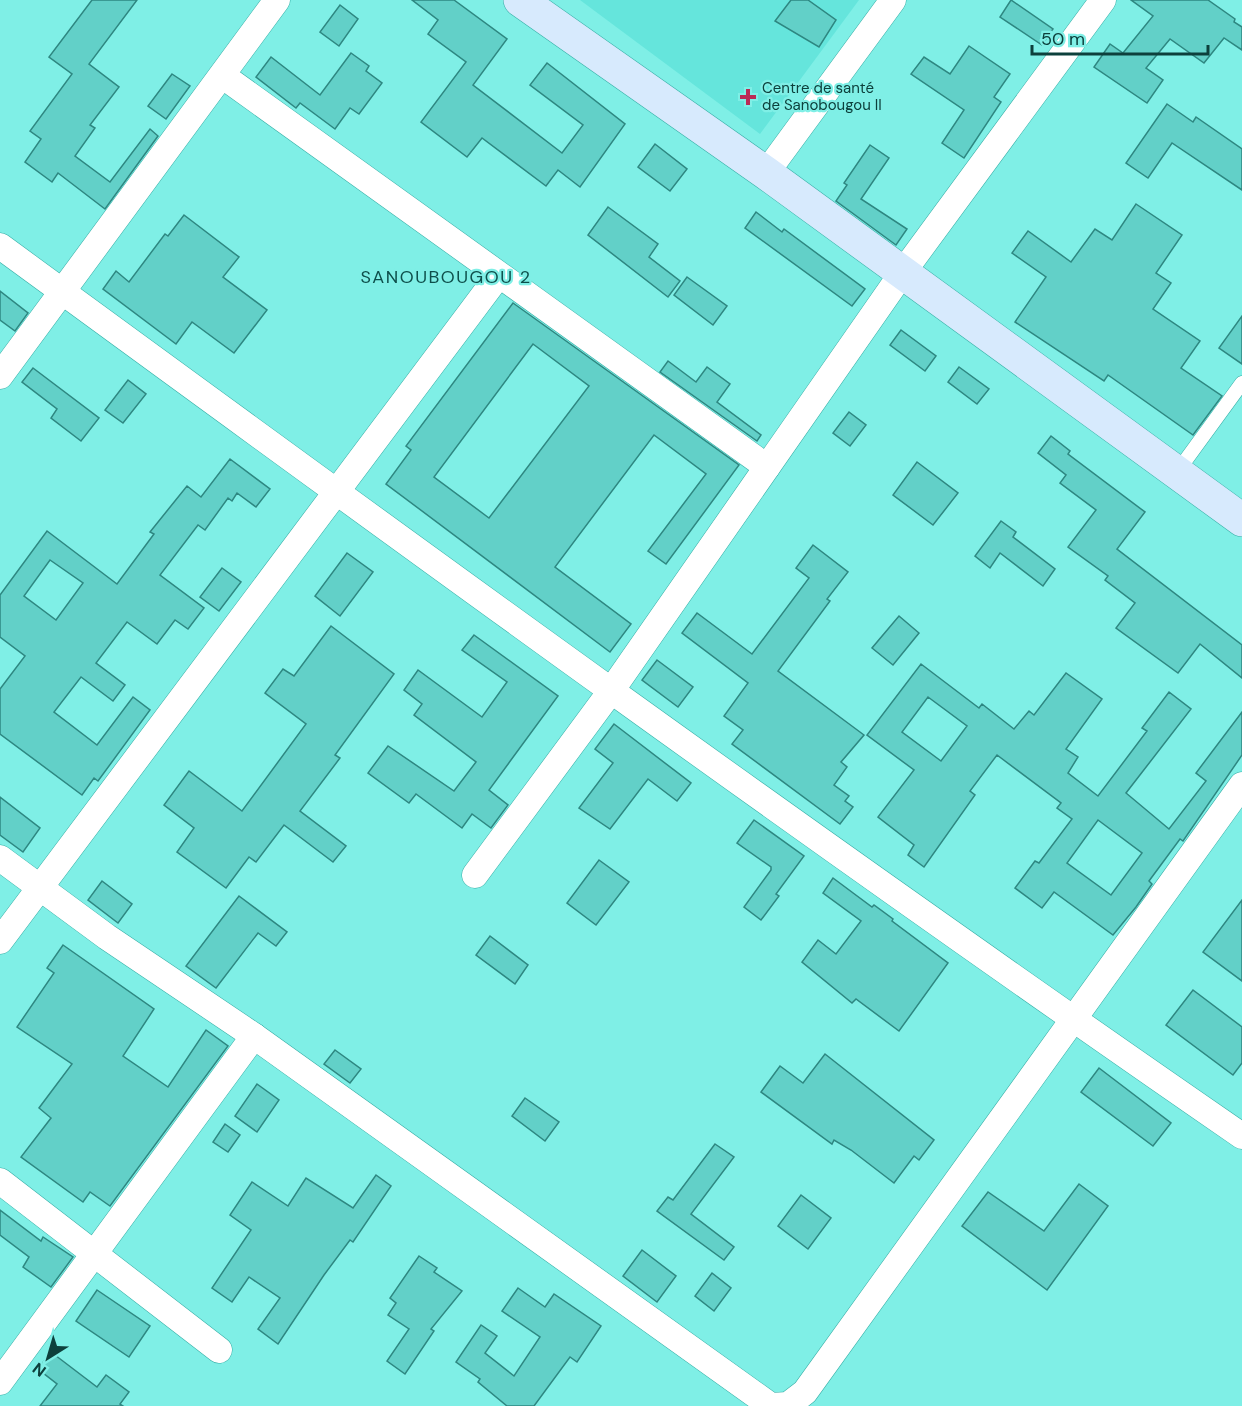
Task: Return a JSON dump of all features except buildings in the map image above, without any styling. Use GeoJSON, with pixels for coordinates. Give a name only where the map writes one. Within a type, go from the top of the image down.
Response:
{"type":"FeatureCollection","features":[{"type":"Feature","properties":{"kind":"main road"},"geometry":{"type":"LineString","coordinates":[[520,0],[766,173],[1242,520]]}},
{"type":"Feature","properties":{"kind":"street"},"geometry":{"type":"LineString","coordinates":[[0,376],[64,293],[277,0]]}},
{"type":"Feature","properties":{"kind":"street"},"geometry":{"type":"LineString","coordinates":[[766,173],[893,0]]}},
{"type":"Feature","properties":{"kind":"street"},"geometry":{"type":"LineString","coordinates":[[475,875],[611,691],[903,272],[1103,0]]}},
{"type":"Feature","properties":{"kind":"street"},"geometry":{"type":"LineString","coordinates":[[223,76],[498,276],[767,467]]}},
{"type":"Feature","properties":{"kind":"street"},"geometry":{"type":"LineString","coordinates":[[0,246],[611,691],[1071,1018],[1242,1136]]}},
{"type":"Feature","properties":{"kind":"street"},"geometry":{"type":"LineString","coordinates":[[0,941],[38,887],[498,276]]}},
{"type":"Feature","properties":{"kind":"street"},"geometry":{"type":"LineString","coordinates":[[0,858],[106,937],[254,1036],[771,1406],[788,1405],[805,1392],[1071,1018],[1242,785]]}},
{"type":"Feature","properties":{"kind":"street"},"geometry":{"type":"LineString","coordinates":[[0,1382],[254,1036]]}},
{"type":"Feature","properties":{"kind":"street"},"geometry":{"type":"LineString","coordinates":[[0,1181],[219,1350]]}},
{"type":"Feature","properties":{"kind":"lane"},"geometry":{"type":"LineString","coordinates":[[1177,472],[1242,383]]}},
{"type":"Feature","properties":{"kind":"shaded area","name":"Centre de santé de Sanobougou II"},"geometry":{"type":"Polygon","coordinates":[[[580,0],[859,0],[760,134],[580,0]]]}},
{"type":"Feature","properties":{"kind":"place","name":"Centre de santé de Sanobougou II"},"geometry":{"type":"Point","coordinates":[748,97]}},
{"type":"Feature","properties":{"kind":"district","name":"SANOUBOUGOU 2"},"geometry":{"type":"Point","coordinates":[446,277]}}]}
